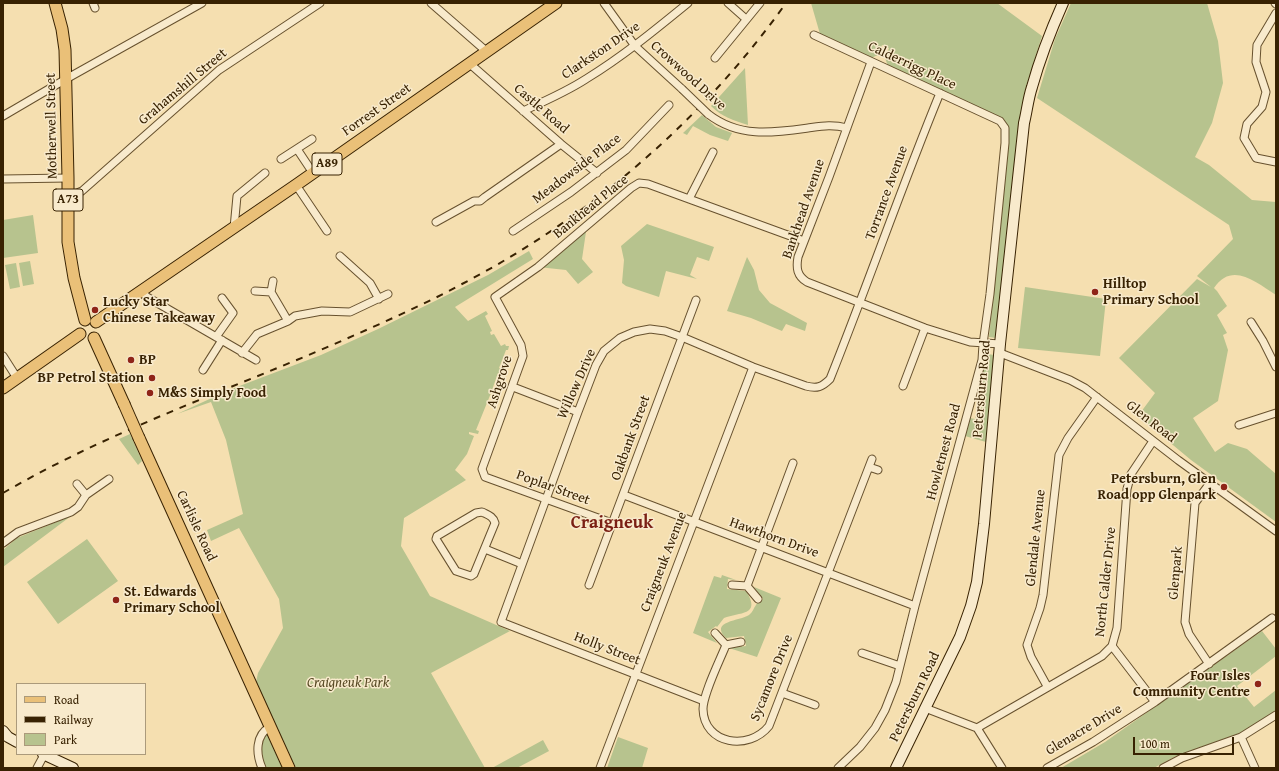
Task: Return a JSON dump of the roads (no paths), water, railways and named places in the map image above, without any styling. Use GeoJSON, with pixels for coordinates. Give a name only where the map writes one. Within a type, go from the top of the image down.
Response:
{"type":"FeatureCollection","features":[{"type":"Feature","properties":{"kind":"main road","name":"Motherwell Street"},"geometry":{"type":"LineString","coordinates":[[55,3],[64,40],[69,254],[74,278],[91,321]]}},
{"type":"Feature","properties":{"kind":"main road","name":"Forrest Street"},"geometry":{"type":"LineString","coordinates":[[91,321],[140,291],[296,186],[556,3]]}},
{"type":"Feature","properties":{"kind":"main road","name":"Petersburn Road"},"geometry":{"type":"LineString","coordinates":[[896,768],[960,637],[976,588],[984,524],[1000,349],[1024,124],[1031,89],[1039,62],[1063,3]]}},
{"type":"Feature","properties":{"kind":"main road"},"geometry":{"type":"LineString","coordinates":[[91,321],[98,325],[98,332],[94,338],[87,339],[80,334],[80,324],[91,321]]}},
{"type":"Feature","properties":{"kind":"main road"},"geometry":{"type":"LineString","coordinates":[[3,388],[80,334]]}},
{"type":"Feature","properties":{"kind":"main road","name":"Carlisle Road"},"geometry":{"type":"LineString","coordinates":[[94,338],[289,768]]}},
{"type":"Feature","properties":{"kind":"main road"},"geometry":{"type":"LineString","coordinates":[[3,731],[8,737],[16,741]]}},
{"type":"Feature","properties":{"kind":"main road"},"geometry":{"type":"LineString","coordinates":[[45,755],[73,768]]}},
{"type":"Feature","properties":{"kind":"street"},"geometry":{"type":"LineString","coordinates":[[3,116],[202,3]]}},
{"type":"Feature","properties":{"kind":"street","name":"Grahamshill Street"},"geometry":{"type":"LineString","coordinates":[[68,197],[82,191],[219,70],[320,3]]}},
{"type":"Feature","properties":{"kind":"street"},"geometry":{"type":"LineString","coordinates":[[431,3],[486,52]]}},
{"type":"Feature","properties":{"kind":"street","name":"Crowwood Drive"},"geometry":{"type":"LineString","coordinates":[[604,3],[635,46],[682,88],[708,114],[722,124],[752,132],[772,133],[832,125],[847,128]]}},
{"type":"Feature","properties":{"kind":"street","name":"Clarkston Drive"},"geometry":{"type":"LineString","coordinates":[[523,111],[555,97],[586,79],[635,46],[688,3]]}},
{"type":"Feature","properties":{"kind":"street"},"geometry":{"type":"LineString","coordinates":[[728,3],[746,19]]}},
{"type":"Feature","properties":{"kind":"street"},"geometry":{"type":"LineString","coordinates":[[715,58],[760,3]]}},
{"type":"Feature","properties":{"kind":"street"},"geometry":{"type":"LineString","coordinates":[[1276,13],[1257,44],[1256,62],[1266,92],[1262,107],[1247,124],[1244,138],[1256,158],[1276,162]]}},
{"type":"Feature","properties":{"kind":"street","name":"Calderrigg Place"},"geometry":{"type":"LineString","coordinates":[[814,34],[871,62],[1000,121]]}},
{"type":"Feature","properties":{"kind":"street","name":"Bankhead Avenue"},"geometry":{"type":"LineString","coordinates":[[871,62],[804,241],[797,263],[798,274],[802,279],[925,328],[970,342],[1000,349]]}},
{"type":"Feature","properties":{"kind":"street","name":"Castle Road"},"geometry":{"type":"LineString","coordinates":[[469,63],[560,144],[596,173]]}},
{"type":"Feature","properties":{"kind":"street","name":"Torrance Avenue"},"geometry":{"type":"LineString","coordinates":[[860,303],[914,155],[940,93]]}},
{"type":"Feature","properties":{"kind":"street","name":"Meadowside Place"},"geometry":{"type":"LineString","coordinates":[[513,231],[596,173],[626,150],[669,105]]}},
{"type":"Feature","properties":{"kind":"street","name":"Howletnest Road"},"geometry":{"type":"LineString","coordinates":[[838,768],[860,747],[875,728],[885,710],[896,682],[982,360],[1005,143],[1005,128],[1000,121]]}},
{"type":"Feature","properties":{"kind":"street"},"geometry":{"type":"LineString","coordinates":[[281,159],[312,139]]}},
{"type":"Feature","properties":{"kind":"street"},"geometry":{"type":"LineString","coordinates":[[436,222],[474,201],[480,201],[560,144]]}},
{"type":"Feature","properties":{"kind":"street"},"geometry":{"type":"LineString","coordinates":[[297,149],[313,173]]}},
{"type":"Feature","properties":{"kind":"street"},"geometry":{"type":"LineString","coordinates":[[689,199],[713,152]]}},
{"type":"Feature","properties":{"kind":"street"},"geometry":{"type":"LineString","coordinates":[[234,228],[237,196],[265,173]]}},
{"type":"Feature","properties":{"kind":"street"},"geometry":{"type":"LineString","coordinates":[[3,179],[68,178]]}},
{"type":"Feature","properties":{"kind":"street","name":"Bankhead Place"},"geometry":{"type":"LineString","coordinates":[[495,298],[543,263],[639,183],[648,184],[804,241]]}},
{"type":"Feature","properties":{"kind":"street"},"geometry":{"type":"LineString","coordinates":[[296,186],[327,231]]}},
{"type":"Feature","properties":{"kind":"street"},"geometry":{"type":"LineString","coordinates":[[340,256],[370,283],[379,299]]}},
{"type":"Feature","properties":{"kind":"street"},"geometry":{"type":"LineString","coordinates":[[273,281],[271,292],[288,321]]}},
{"type":"Feature","properties":{"kind":"street"},"geometry":{"type":"LineString","coordinates":[[140,291],[147,297],[256,360]]}},
{"type":"Feature","properties":{"kind":"street"},"geometry":{"type":"LineString","coordinates":[[255,291],[271,292]]}},
{"type":"Feature","properties":{"kind":"street"},"geometry":{"type":"LineString","coordinates":[[242,353],[258,334],[288,321],[295,316],[322,311],[350,312],[388,294]]}},
{"type":"Feature","properties":{"kind":"street"},"geometry":{"type":"LineString","coordinates":[[203,370],[233,312],[222,298]]}},
{"type":"Feature","properties":{"kind":"street","name":"Ashgrove"},"geometry":{"type":"LineString","coordinates":[[485,476],[482,469],[523,356],[521,345],[495,298]]}},
{"type":"Feature","properties":{"kind":"street","name":"Oakbank Street"},"geometry":{"type":"LineString","coordinates":[[589,585],[696,300]]}},
{"type":"Feature","properties":{"kind":"street","name":"Willow Drive"},"geometry":{"type":"LineString","coordinates":[[501,622],[578,412],[596,365],[604,351],[620,338],[634,332],[650,329],[665,331],[753,367],[815,388],[823,386],[830,379],[860,303]]}},
{"type":"Feature","properties":{"kind":"street"},"geometry":{"type":"LineString","coordinates":[[1251,322],[1275,364]]}},
{"type":"Feature","properties":{"kind":"street"},"geometry":{"type":"LineString","coordinates":[[903,386],[925,328]]}},
{"type":"Feature","properties":{"kind":"street","name":"Glen Road"},"geometry":{"type":"LineString","coordinates":[[1000,349],[1085,388],[1153,441],[1276,531]]}},
{"type":"Feature","properties":{"kind":"street"},"geometry":{"type":"LineString","coordinates":[[3,356],[17,378]]}},
{"type":"Feature","properties":{"kind":"street","name":"Craigneuk Avenue"},"geometry":{"type":"LineString","coordinates":[[600,768],[753,367]]}},
{"type":"Feature","properties":{"kind":"street"},"geometry":{"type":"LineString","coordinates":[[513,387],[578,412]]}},
{"type":"Feature","properties":{"kind":"street","name":"Glendale Avenue"},"geometry":{"type":"LineString","coordinates":[[1047,686],[1031,657],[1027,645],[1043,595],[1059,455],[1068,438],[1097,397]]}},
{"type":"Feature","properties":{"kind":"street"},"geometry":{"type":"LineString","coordinates":[[1239,425],[1276,413]]}},
{"type":"Feature","properties":{"kind":"street","name":"North Calder Drive"},"geometry":{"type":"LineString","coordinates":[[977,728],[1047,686],[1102,656],[1112,646],[1117,628],[1127,489],[1131,474],[1153,441]]}},
{"type":"Feature","properties":{"kind":"street","name":"Sycamore Drive"},"geometry":{"type":"LineString","coordinates":[[704,701],[704,714],[706,721],[716,735],[727,740],[740,742],[754,738],[764,732],[769,726],[872,459]]}},
{"type":"Feature","properties":{"kind":"street"},"geometry":{"type":"LineString","coordinates":[[747,586],[793,463]]}},
{"type":"Feature","properties":{"kind":"street"},"geometry":{"type":"LineString","coordinates":[[869,467],[878,470]]}},
{"type":"Feature","properties":{"kind":"street","name":"Poplar Street"},"geometry":{"type":"LineString","coordinates":[[485,476],[612,523]]}},
{"type":"Feature","properties":{"kind":"street"},"geometry":{"type":"LineString","coordinates":[[3,543],[18,532],[71,512],[78,507],[86,495],[109,479]]}},
{"type":"Feature","properties":{"kind":"street","name":"Glenpark"},"geometry":{"type":"LineString","coordinates":[[1208,664],[1189,634],[1185,622],[1195,503],[1210,483]]}},
{"type":"Feature","properties":{"kind":"street"},"geometry":{"type":"LineString","coordinates":[[77,484],[86,495]]}},
{"type":"Feature","properties":{"kind":"street","name":"Hawthorn Drive"},"geometry":{"type":"LineString","coordinates":[[624,495],[916,606]]}},
{"type":"Feature","properties":{"kind":"street"},"geometry":{"type":"LineString","coordinates":[[482,512],[489,515],[493,519],[494,523],[485,549],[474,574],[471,576],[456,571],[436,539],[437,536],[476,513],[482,512]]}},
{"type":"Feature","properties":{"kind":"street"},"geometry":{"type":"LineString","coordinates":[[485,549],[522,564]]}},
{"type":"Feature","properties":{"kind":"street"},"geometry":{"type":"LineString","coordinates":[[732,585],[747,586],[758,599]]}},
{"type":"Feature","properties":{"kind":"street","name":"Glenacre Drive"},"geometry":{"type":"LineString","coordinates":[[1047,768],[1093,742],[1155,702],[1272,618]]}},
{"type":"Feature","properties":{"kind":"street","name":"Holly Street"},"geometry":{"type":"LineString","coordinates":[[501,622],[704,701]]}},
{"type":"Feature","properties":{"kind":"street"},"geometry":{"type":"LineString","coordinates":[[715,632],[726,645]]}},
{"type":"Feature","properties":{"kind":"street"},"geometry":{"type":"LineString","coordinates":[[726,645],[741,642]]}},
{"type":"Feature","properties":{"kind":"street"},"geometry":{"type":"LineString","coordinates":[[704,701],[726,645]]}},
{"type":"Feature","properties":{"kind":"street"},"geometry":{"type":"LineString","coordinates":[[1112,646],[1155,702]]}},
{"type":"Feature","properties":{"kind":"street"},"geometry":{"type":"LineString","coordinates":[[862,653],[900,666]]}},
{"type":"Feature","properties":{"kind":"street"},"geometry":{"type":"LineString","coordinates":[[782,692],[815,705]]}},
{"type":"Feature","properties":{"kind":"street"},"geometry":{"type":"LineString","coordinates":[[925,708],[977,728],[1002,768]]}},
{"type":"Feature","properties":{"kind":"street"},"geometry":{"type":"LineString","coordinates":[[1167,767],[1182,758],[1241,737],[1276,715]]}},
{"type":"Feature","properties":{"kind":"street"},"geometry":{"type":"LineString","coordinates":[[262,768],[259,760],[258,742],[262,733],[270,727]]}},
{"type":"Feature","properties":{"kind":"street"},"geometry":{"type":"LineString","coordinates":[[1241,737],[1255,768]]}},
{"type":"Feature","properties":{"kind":"street"},"geometry":{"type":"LineString","coordinates":[[37,768],[43,755]]}},
{"type":"Feature","properties":{"kind":"railway"},"geometry":{"type":"LineString","coordinates":[[3,493],[45,470],[133,428],[311,354],[409,311],[509,258],[599,197],[640,163],[680,126],[718,87],[753,46],[786,3]]}},
{"type":"Feature","properties":{"kind":"place","name":"Hilltop Primary School"},"geometry":{"type":"Point","coordinates":[1095,292]}},
{"type":"Feature","properties":{"kind":"place","name":"Lucky Star Chinese Takeaway"},"geometry":{"type":"Point","coordinates":[95,310]}},
{"type":"Feature","properties":{"kind":"place","name":"BP"},"geometry":{"type":"Point","coordinates":[131,360]}},
{"type":"Feature","properties":{"kind":"place","name":"BP Petrol Station"},"geometry":{"type":"Point","coordinates":[152,378]}},
{"type":"Feature","properties":{"kind":"place","name":"M&S Simply Food"},"geometry":{"type":"Point","coordinates":[150,393]}},
{"type":"Feature","properties":{"kind":"place","name":"Petersburn, Glen Road opp Glenpark"},"geometry":{"type":"Point","coordinates":[1224,487]}},
{"type":"Feature","properties":{"kind":"place","name":"St. Edwards Primary School"},"geometry":{"type":"Point","coordinates":[116,600]}},
{"type":"Feature","properties":{"kind":"place","name":"Four Isles Community Centre"},"geometry":{"type":"Point","coordinates":[1258,684]}},
{"type":"Feature","properties":{"kind":"district","name":"Craigneuk"},"geometry":{"type":"Point","coordinates":[612,523]}},
{"type":"Feature","properties":{"kind":"park label","name":"Craigneuk Park"},"geometry":{"type":"Point","coordinates":[348,683]}}]}
